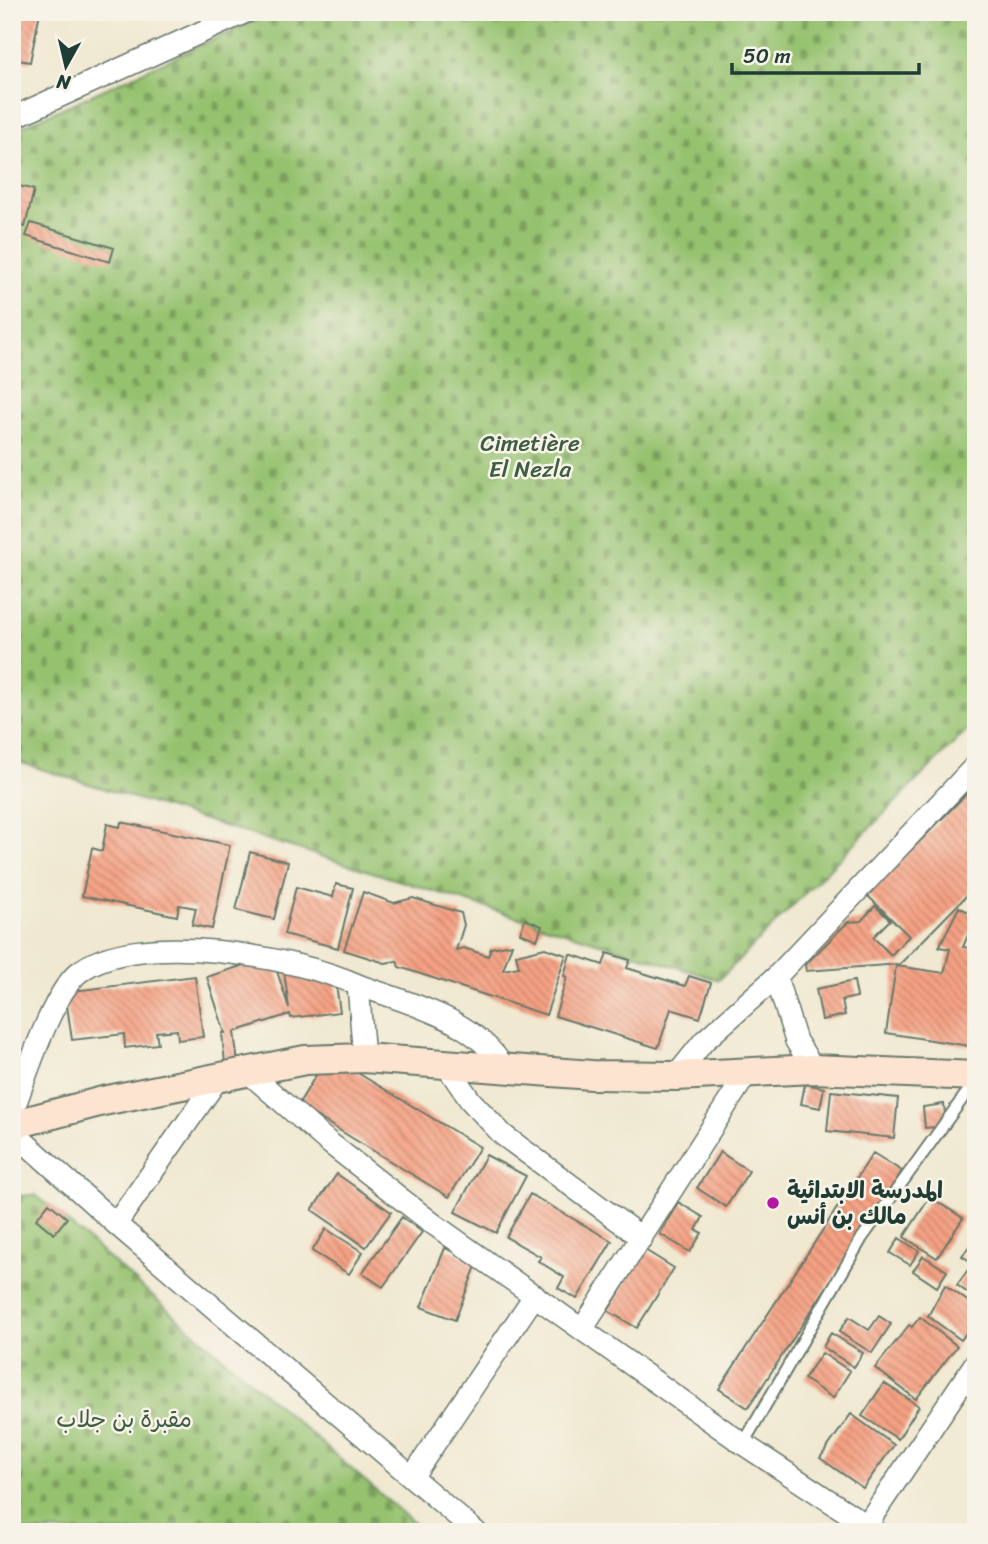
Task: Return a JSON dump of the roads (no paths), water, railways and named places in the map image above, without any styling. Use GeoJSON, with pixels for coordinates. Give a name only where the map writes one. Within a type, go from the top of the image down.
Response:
{"type":"FeatureCollection","features":[{"type":"Feature","properties":{"kind":"main road"},"geometry":{"type":"LineString","coordinates":[[12,1125],[103,1101],[305,1060],[364,1058],[446,1065],[676,1076],[814,1069],[976,1078]]}},
{"type":"Feature","properties":{"kind":"street"},"geometry":{"type":"LineString","coordinates":[[12,118],[246,12]]}},
{"type":"Feature","properties":{"kind":"street"},"geometry":{"type":"LineString","coordinates":[[676,1076],[704,1041],[776,977],[976,765]]}},
{"type":"Feature","properties":{"kind":"street"},"geometry":{"type":"LineString","coordinates":[[12,1112],[62,994],[78,974],[99,962],[167,949],[253,955],[321,969],[435,1014],[481,1038],[504,1068]]}},
{"type":"Feature","properties":{"kind":"street"},"geometry":{"type":"LineString","coordinates":[[776,977],[796,1041],[814,1069]]}},
{"type":"Feature","properties":{"kind":"street"},"geometry":{"type":"LineString","coordinates":[[358,985],[364,1058]]}},
{"type":"Feature","properties":{"kind":"street"},"geometry":{"type":"LineString","coordinates":[[446,1065],[470,1100],[503,1135],[642,1238]]}},
{"type":"Feature","properties":{"kind":"street"},"geometry":{"type":"LineString","coordinates":[[248,1072],[327,1141],[432,1223],[743,1444],[872,1528],[976,1362]]}},
{"type":"Feature","properties":{"kind":"street"},"geometry":{"type":"LineString","coordinates":[[583,1328],[747,1073]]}},
{"type":"Feature","properties":{"kind":"street"},"geometry":{"type":"LineString","coordinates":[[116,1224],[219,1077]]}},
{"type":"Feature","properties":{"kind":"street"},"geometry":{"type":"LineString","coordinates":[[12,1131],[116,1224],[476,1532]]}},
{"type":"Feature","properties":{"kind":"street"},"geometry":{"type":"LineString","coordinates":[[412,1477],[535,1295]]}},
{"type":"Feature","properties":{"kind":"lane"},"geometry":{"type":"LineString","coordinates":[[743,1444],[862,1238],[976,1078]]}},
{"type":"Feature","properties":{"kind":"place","name":"المدرسة الابتدائية مالك بن أنس"},"geometry":{"type":"Point","coordinates":[773,1203]}},
{"type":"Feature","properties":{"kind":"park label","name":"Cimetière El Nezla"},"geometry":{"type":"Point","coordinates":[530,456]}},
{"type":"Feature","properties":{"kind":"park label","name":"مقبرة بن جلاب"},"geometry":{"type":"Point","coordinates":[124,1419]}}]}
